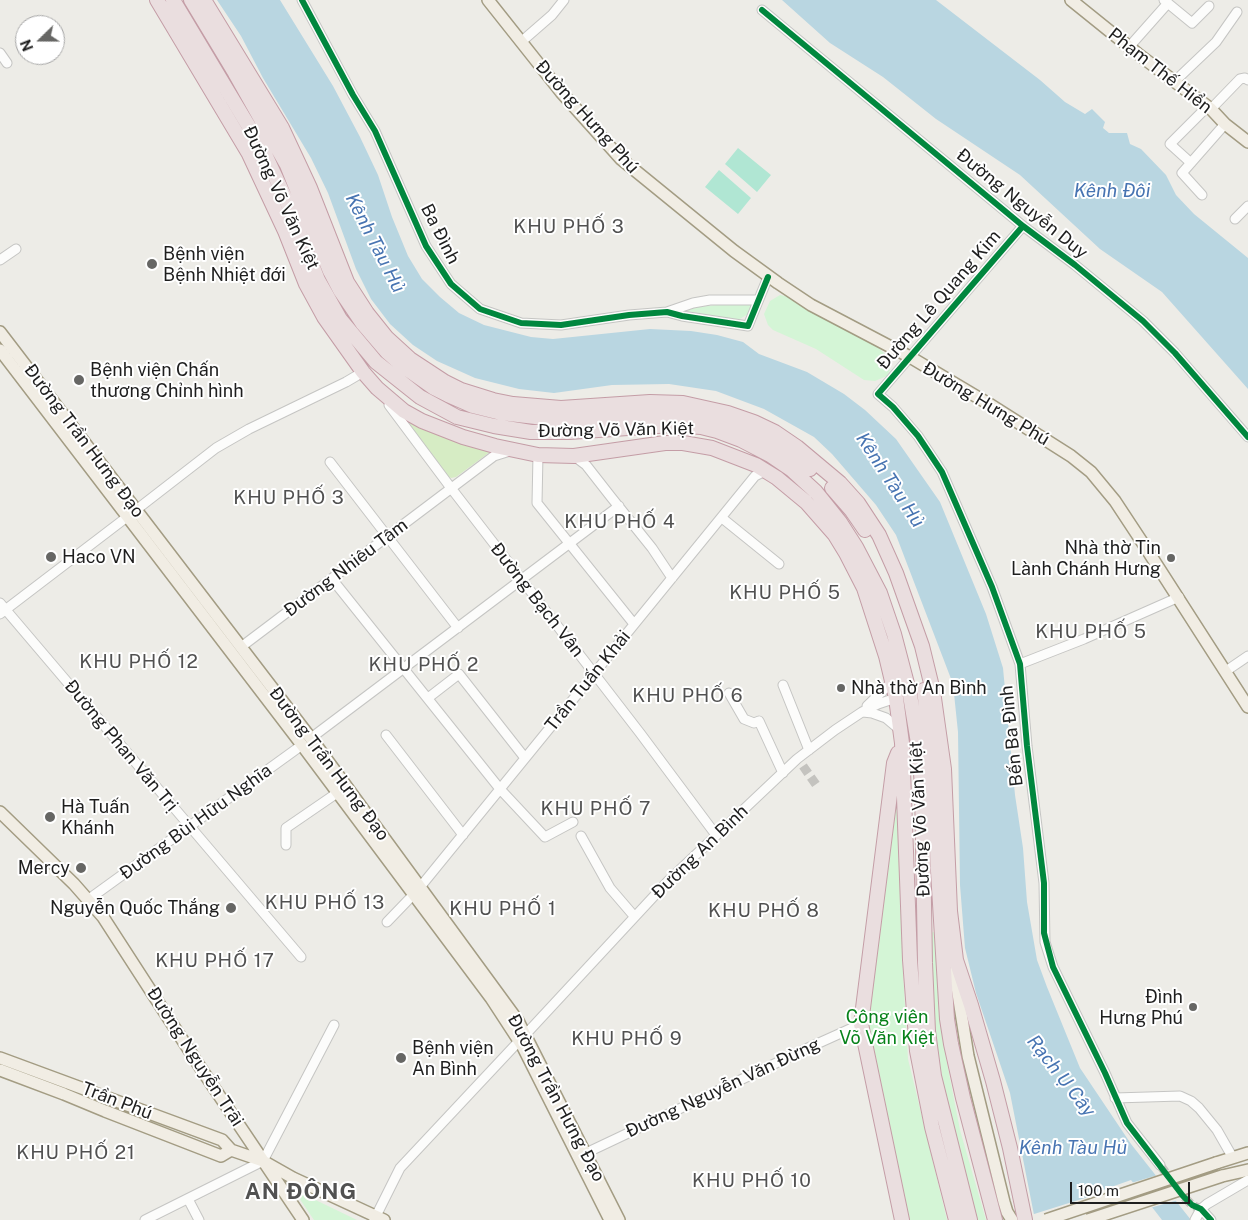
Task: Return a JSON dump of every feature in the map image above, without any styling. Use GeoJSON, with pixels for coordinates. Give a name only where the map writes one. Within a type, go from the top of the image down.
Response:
{"type":"FeatureCollection","features":[{"type":"Feature","properties":{"kind":"highway","name":"Đường Võ Văn Kiệt"},"geometry":{"type":"LineString","coordinates":[[157,0],[249,154],[282,223],[298,266],[314,300],[333,332],[377,388],[404,411],[422,422],[463,437],[538,455],[574,456],[588,459],[658,444],[683,443],[712,448],[791,488],[835,535],[846,553],[869,602],[892,682],[903,696],[919,749],[922,786],[928,1031],[934,1076],[970,1220]]}},
{"type":"Feature","properties":{"kind":"highway","name":"Đường Võ Văn Kiệt"},"geometry":{"type":"LineString","coordinates":[[173,0],[263,150],[328,299],[340,319],[376,362],[420,397],[457,417],[474,422],[531,432],[569,432],[657,425],[687,426],[717,431],[741,440],[770,455],[792,470],[816,492],[840,522],[856,547],[880,593],[903,668],[902,737],[910,960],[916,1051],[932,1127],[956,1220]]}},
{"type":"Feature","properties":{"kind":"highway","name":"Đường Võ Văn Kiệt"},"geometry":{"type":"LineString","coordinates":[[191,0],[287,165],[330,271],[340,290],[363,324],[390,348]]}},
{"type":"Feature","properties":{"kind":"highway","name":"Đường Võ Văn Kiệt"},"geometry":{"type":"LineString","coordinates":[[204,0],[282,128],[310,188],[348,282],[403,366],[434,388],[473,406],[501,413],[553,420],[655,414],[702,416],[742,428],[782,449],[800,461],[836,492],[867,533],[883,561],[898,598],[929,692],[944,769],[950,911],[956,960],[993,1081],[1010,1148],[1025,1220]]}},
{"type":"Feature","properties":{"kind":"highway"},"geometry":{"type":"LineString","coordinates":[[363,372],[390,348]]}},
{"type":"Feature","properties":{"kind":"highway"},"geometry":{"type":"LineString","coordinates":[[892,682],[899,676],[903,668]]}},
{"type":"Feature","properties":{"kind":"highway","name":"Đường Võ Văn Kiệt"},"geometry":{"type":"LineString","coordinates":[[929,692],[946,1002],[951,1044],[995,1220]]}},
{"type":"Feature","properties":{"kind":"highway"},"geometry":{"type":"LineString","coordinates":[[903,696],[929,692]]}},
{"type":"Feature","properties":{"kind":"highway","name":"Đường Võ Văn Kiệt"},"geometry":{"type":"LineString","coordinates":[[902,737],[894,763],[861,1024],[902,1220]]}},
{"type":"Feature","properties":{"kind":"highway"},"geometry":{"type":"LineString","coordinates":[[938,870],[950,911]]}},
{"type":"Feature","properties":{"kind":"main road","name":"Đường Hưng Phú"},"geometry":{"type":"LineString","coordinates":[[488,0],[561,92],[621,160],[768,277],[811,305],[910,358],[1049,441],[1097,478],[1115,501],[1179,597],[1248,707]]}},
{"type":"Feature","properties":{"kind":"main road","name":"Phạm Thế Hiển"},"geometry":{"type":"LineString","coordinates":[[1071,0],[1209,108],[1225,124],[1248,142]]}},
{"type":"Feature","properties":{"kind":"main road","name":"Đường Trần Hưng Đạo"},"geometry":{"type":"LineString","coordinates":[[0,332],[56,414],[518,1021],[522,1037],[582,1155],[619,1220]]}},
{"type":"Feature","properties":{"kind":"main road","name":"Đường Trần Hưng Đạo"},"geometry":{"type":"LineString","coordinates":[[0,350],[56,414]]}},
{"type":"Feature","properties":{"kind":"main road","name":"Đường Trần Hưng Đạo"},"geometry":{"type":"LineString","coordinates":[[307,742],[337,793],[417,890]]}},
{"type":"Feature","properties":{"kind":"main road","name":"Đường Nguyễn Trãi"},"geometry":{"type":"LineString","coordinates":[[0,812],[89,899],[107,923],[303,1220]]}},
{"type":"Feature","properties":{"kind":"main road"},"geometry":{"type":"LineString","coordinates":[[956,960],[956,980],[968,1056],[1004,1202],[1012,1220]]}},
{"type":"Feature","properties":{"kind":"main road","name":"Trần Phú"},"geometry":{"type":"LineString","coordinates":[[0,1058],[33,1076]]}},
{"type":"Feature","properties":{"kind":"main road","name":"Trần Phú"},"geometry":{"type":"LineString","coordinates":[[0,1070],[33,1076],[222,1140],[231,1150],[263,1161],[293,1178],[377,1219]]}},
{"type":"Feature","properties":{"kind":"main road"},"geometry":{"type":"LineString","coordinates":[[1046,1220],[1248,1153]]}},
{"type":"Feature","properties":{"kind":"main road","name":"Đường Trần Hưng Đạo"},"geometry":{"type":"LineString","coordinates":[[582,1155],[610,1220]]}},
{"type":"Feature","properties":{"kind":"main road"},"geometry":{"type":"LineString","coordinates":[[1088,1220],[1222,1176],[1247,1174]]}},
{"type":"Feature","properties":{"kind":"street"},"geometry":{"type":"LineString","coordinates":[[521,42],[552,15],[564,0]]}},
{"type":"Feature","properties":{"kind":"street"},"geometry":{"type":"LineString","coordinates":[[1129,46],[1166,1],[1192,23],[1208,6]]}},
{"type":"Feature","properties":{"kind":"street","name":"Ba Đình"},"geometry":{"type":"LineString","coordinates":[[306,2],[353,95],[375,131],[426,246],[447,279],[480,309],[521,323],[561,325],[629,315],[667,312],[686,305],[710,300],[758,300],[748,326],[667,312]]}},
{"type":"Feature","properties":{"kind":"street","name":"Đường Nguyễn Duy"},"geometry":{"type":"LineString","coordinates":[[762,10],[1023,226],[1075,265],[1143,321],[1175,353],[1248,437]]}},
{"type":"Feature","properties":{"kind":"street"},"geometry":{"type":"LineString","coordinates":[[1174,82],[1216,42],[1237,12]]}},
{"type":"Feature","properties":{"kind":"street"},"geometry":{"type":"LineString","coordinates":[[0,53],[7,64]]}},
{"type":"Feature","properties":{"kind":"street"},"geometry":{"type":"LineString","coordinates":[[1191,163],[1170,144],[1240,78],[1248,80]]}},
{"type":"Feature","properties":{"kind":"street"},"geometry":{"type":"LineString","coordinates":[[1202,195],[1182,173],[1225,124]]}},
{"type":"Feature","properties":{"kind":"street"},"geometry":{"type":"LineString","coordinates":[[1235,219],[1248,206]]}},
{"type":"Feature","properties":{"kind":"street","name":"Đường Lê Quang Kim"},"geometry":{"type":"LineString","coordinates":[[878,394],[1023,226]]}},
{"type":"Feature","properties":{"kind":"street"},"geometry":{"type":"LineString","coordinates":[[0,260],[16,249]]}},
{"type":"Feature","properties":{"kind":"street"},"geometry":{"type":"LineString","coordinates":[[758,300],[768,277]]}},
{"type":"Feature","properties":{"kind":"street"},"geometry":{"type":"LineString","coordinates":[[2,609],[216,448],[363,372]]}},
{"type":"Feature","properties":{"kind":"street","name":"Đường Bạch Vân"},"geometry":{"type":"LineString","coordinates":[[377,388],[716,835]]}},
{"type":"Feature","properties":{"kind":"street","name":"Bến Ba Đình"},"geometry":{"type":"LineString","coordinates":[[878,394],[893,407],[918,436],[942,472],[992,587],[1020,664],[1027,746],[1044,883],[1045,942],[1054,967],[1127,1123],[1160,1165]]}},
{"type":"Feature","properties":{"kind":"street","name":"Đường Nhiêu Tâm"},"geometry":{"type":"LineString","coordinates":[[236,650],[494,456],[512,450]]}},
{"type":"Feature","properties":{"kind":"street"},"geometry":{"type":"LineString","coordinates":[[538,455],[537,503],[634,624]]}},
{"type":"Feature","properties":{"kind":"street"},"geometry":{"type":"LineString","coordinates":[[588,459],[618,506],[652,548],[672,578]]}},
{"type":"Feature","properties":{"kind":"street"},"geometry":{"type":"LineString","coordinates":[[330,462],[386,538],[458,628]]}},
{"type":"Feature","properties":{"kind":"street","name":"Trần Tuấn Khải"},"geometry":{"type":"LineString","coordinates":[[387,922],[417,890],[759,471]]}},
{"type":"Feature","properties":{"kind":"street","name":"Đường Bùi Hữu Nghĩa"},"geometry":{"type":"LineString","coordinates":[[89,899],[307,742],[618,506]]}},
{"type":"Feature","properties":{"kind":"street"},"geometry":{"type":"LineString","coordinates":[[722,518],[779,564]]}},
{"type":"Feature","properties":{"kind":"street"},"geometry":{"type":"LineString","coordinates":[[332,579],[500,789],[545,837],[572,822]]}},
{"type":"Feature","properties":{"kind":"street"},"geometry":{"type":"LineString","coordinates":[[1020,664],[1084,639],[1179,597]]}},
{"type":"Feature","properties":{"kind":"street","name":"Đường Phan Văn Trị"},"geometry":{"type":"LineString","coordinates":[[2,609],[301,957]]}},
{"type":"Feature","properties":{"kind":"street"},"geometry":{"type":"LineString","coordinates":[[1226,671],[1248,656]]}},
{"type":"Feature","properties":{"kind":"street"},"geometry":{"type":"LineString","coordinates":[[428,698],[458,674],[525,758]]}},
{"type":"Feature","properties":{"kind":"street"},"geometry":{"type":"LineString","coordinates":[[862,712],[892,682]]}},
{"type":"Feature","properties":{"kind":"street"},"geometry":{"type":"LineString","coordinates":[[784,685],[809,750]]}},
{"type":"Feature","properties":{"kind":"street"},"geometry":{"type":"LineString","coordinates":[[729,693],[744,719],[754,723],[759,721],[783,773]]}},
{"type":"Feature","properties":{"kind":"street","name":"Đường An Bình"},"geometry":{"type":"LineString","coordinates":[[377,1219],[400,1168],[634,916],[716,835],[809,750],[862,712],[878,704],[903,696]]}},
{"type":"Feature","properties":{"kind":"street"},"geometry":{"type":"LineString","coordinates":[[862,712],[886,718],[902,737]]}},
{"type":"Feature","properties":{"kind":"street"},"geometry":{"type":"LineString","coordinates":[[386,735],[462,835]]}},
{"type":"Feature","properties":{"kind":"street"},"geometry":{"type":"LineString","coordinates":[[286,845],[286,828],[337,793]]}},
{"type":"Feature","properties":{"kind":"street"},"geometry":{"type":"LineString","coordinates":[[581,836],[610,888],[634,916]]}},
{"type":"Feature","properties":{"kind":"street","name":"Đường Nguyễn Văn Đừng"},"geometry":{"type":"LineString","coordinates":[[582,1155],[861,1024]]}},
{"type":"Feature","properties":{"kind":"street"},"geometry":{"type":"LineString","coordinates":[[145,1220],[263,1161],[334,1025]]}},
{"type":"Feature","properties":{"kind":"street"},"geometry":{"type":"LineString","coordinates":[[1115,1098],[1180,1096],[1199,1108],[1217,1130],[1234,1158]]}},
{"type":"Feature","properties":{"kind":"street"},"geometry":{"type":"LineString","coordinates":[[1195,1220],[1201,1209],[1247,1174]]}},
{"type":"Feature","properties":{"kind":"street"},"geometry":{"type":"LineString","coordinates":[[188,1200],[199,1220]]}},
{"type":"Feature","properties":{"kind":"street"},"geometry":{"type":"LineString","coordinates":[[1201,1209],[1211,1220]]}},
{"type":"Feature","properties":{"kind":"green space"},"geometry":{"type":"Polygon","coordinates":[[[738,148],[771,175],[757,192],[725,164],[738,148]]]}},
{"type":"Feature","properties":{"kind":"green space"},"geometry":{"type":"Polygon","coordinates":[[[719,170],[751,198],[738,214],[705,187],[719,170]]]}},
{"type":"Feature","properties":{"kind":"green space"},"geometry":{"type":"Polygon","coordinates":[[[780,295],[794,298],[879,348],[889,358],[890,370],[887,376],[875,381],[864,380],[816,349],[773,330],[768,325],[764,314],[770,301],[780,295]]]}},
{"type":"Feature","properties":{"kind":"green space"},"geometry":{"type":"Polygon","coordinates":[[[726,304],[752,305],[748,314],[738,320],[687,311],[689,308],[726,304]]]}},
{"type":"Feature","properties":{"kind":"green space"},"geometry":{"type":"Polygon","coordinates":[[[402,416],[494,449],[456,477],[451,478],[447,476],[402,416]]]}},
{"type":"Feature","properties":{"kind":"green space","name":"Công viên Võ Văn Kiệt"},"geometry":{"type":"Polygon","coordinates":[[[899,773],[902,953],[908,1059],[947,1220],[909,1220],[867,1026],[899,773]]]}},
{"type":"Feature","properties":{"kind":"green space"},"geometry":{"type":"Polygon","coordinates":[[[934,932],[939,1016],[947,1063],[960,1130],[986,1220],[976,1220],[946,1098],[934,1029],[929,933],[934,932]]]}},
{"type":"Feature","properties":{"kind":"green space"},"geometry":{"type":"Polygon","coordinates":[[[297,1191],[357,1220],[314,1220],[295,1192],[297,1191]]]}},
{"type":"Feature","properties":{"kind":"water","name":"Kênh Tàu Hủ"},"geometry":{"type":"Polygon","coordinates":[[[217,0],[280,0],[333,86],[360,137],[378,175],[408,256],[422,279],[459,313],[484,325],[531,337],[553,339],[650,329],[691,331],[743,342],[759,354],[807,372],[844,394],[865,410],[896,439],[940,502],[986,614],[1003,668],[1015,795],[1023,848],[1027,902],[1037,960],[1047,987],[1080,1068],[1131,1144],[1191,1220],[1162,1220],[1131,1180],[1100,1191],[1096,1198],[1035,1220],[1010,1093],[976,993],[965,948],[960,885],[958,732],[953,684],[896,535],[876,505],[832,454],[814,437],[764,409],[716,391],[669,384],[612,385],[554,393],[519,389],[475,378],[437,361],[413,345],[390,324],[371,299],[356,269],[328,193],[311,158],[263,78],[241,36],[217,0]]]}},
{"type":"Feature","properties":{"kind":"water","name":"Kênh Đôi"},"geometry":{"type":"Polygon","coordinates":[[[782,0],[936,0],[1040,80],[1065,102],[1085,114],[1092,109],[1105,122],[1103,128],[1109,133],[1127,133],[1130,144],[1141,149],[1166,175],[1176,195],[1194,214],[1248,258],[1248,389],[1162,292],[1100,249],[1020,175],[936,119],[883,77],[830,43],[782,0]]]}},
{"type":"Feature","properties":{"kind":"pier"},"geometry":{"type":"Polygon","coordinates":[[[1158,1175],[1178,1200],[1150,1208],[1131,1183],[1158,1175]]]}},
{"type":"Feature","properties":{"kind":"pier"},"geometry":{"type":"Polygon","coordinates":[[[1126,1185],[1102,1193],[1099,1198],[1107,1220],[1032,1220],[1031,1215],[1126,1185]]]}},
{"type":"Feature","properties":{"kind":"tunnel"},"geometry":{"type":"LineString","coordinates":[[803,766],[817,786]]}},
{"type":"Feature","properties":{"kind":"tunnel"},"geometry":{"type":"LineString","coordinates":[[1160,1165],[1183,1196],[1192,1205],[1201,1209]]}},
{"type":"Feature","properties":{"kind":"cycle path"},"geometry":{"type":"LineString","coordinates":[[302,0],[353,95],[375,131],[426,246],[451,284],[480,309],[521,323],[561,325],[629,315],[667,312],[748,326],[768,277]]}},
{"type":"Feature","properties":{"kind":"cycle path"},"geometry":{"type":"LineString","coordinates":[[762,10],[1023,226],[1075,265],[1143,321],[1175,353],[1248,437]]}},
{"type":"Feature","properties":{"kind":"cycle path"},"geometry":{"type":"LineString","coordinates":[[1023,226],[878,394],[893,407],[918,436],[942,472],[992,587],[1020,664],[1027,746],[1044,883],[1044,933],[1053,967],[1105,1073],[1127,1123],[1183,1196],[1192,1205],[1201,1209],[1211,1220]]}},
{"type":"Feature","properties":{"kind":"place","name":"Bệnh viện Bệnh Nhiệt đới"},"geometry":{"type":"Point","coordinates":[152,264]}},
{"type":"Feature","properties":{"kind":"place","name":"Bệnh viện Chấn thương Chỉnh hình"},"geometry":{"type":"Point","coordinates":[79,380]}},
{"type":"Feature","properties":{"kind":"place","name":"Haco VN"},"geometry":{"type":"Point","coordinates":[51,557]}},
{"type":"Feature","properties":{"kind":"place","name":"Nhà thờ Tin Lành Chánh Hưng"},"geometry":{"type":"Point","coordinates":[1171,558]}},
{"type":"Feature","properties":{"kind":"place","name":"Nhà thờ An Bình"},"geometry":{"type":"Point","coordinates":[841,688]}},
{"type":"Feature","properties":{"kind":"place","name":"Hà Tuấn Khánh"},"geometry":{"type":"Point","coordinates":[50,817]}},
{"type":"Feature","properties":{"kind":"place","name":"Mercy"},"geometry":{"type":"Point","coordinates":[81,868]}},
{"type":"Feature","properties":{"kind":"place","name":"Nguyễn Quốc Thắng"},"geometry":{"type":"Point","coordinates":[231,908]}},
{"type":"Feature","properties":{"kind":"place","name":"Đình Hưng Phú"},"geometry":{"type":"Point","coordinates":[1193,1007]}},
{"type":"Feature","properties":{"kind":"place","name":"Bệnh viện An Bình"},"geometry":{"type":"Point","coordinates":[401,1058]}},
{"type":"Feature","properties":{"kind":"district","name":"KHU PHỐ 3"},"geometry":{"type":"Point","coordinates":[569,227]}},
{"type":"Feature","properties":{"kind":"district","name":"KHU PHỐ 3"},"geometry":{"type":"Point","coordinates":[289,498]}},
{"type":"Feature","properties":{"kind":"district","name":"KHU PHỐ 4"},"geometry":{"type":"Point","coordinates":[620,522]}},
{"type":"Feature","properties":{"kind":"district","name":"KHU PHỐ 5"},"geometry":{"type":"Point","coordinates":[785,593]}},
{"type":"Feature","properties":{"kind":"district","name":"KHU PHỐ 5"},"geometry":{"type":"Point","coordinates":[1091,632]}},
{"type":"Feature","properties":{"kind":"district","name":"KHU PHỐ 12"},"geometry":{"type":"Point","coordinates":[139,662]}},
{"type":"Feature","properties":{"kind":"district","name":"KHU PHỐ 2"},"geometry":{"type":"Point","coordinates":[424,665]}},
{"type":"Feature","properties":{"kind":"district","name":"KHU PHỐ 6"},"geometry":{"type":"Point","coordinates":[688,696]}},
{"type":"Feature","properties":{"kind":"district","name":"KHU PHỐ 7"},"geometry":{"type":"Point","coordinates":[596,809]}},
{"type":"Feature","properties":{"kind":"district","name":"KHU PHỐ 13"},"geometry":{"type":"Point","coordinates":[325,903]}},
{"type":"Feature","properties":{"kind":"district","name":"KHU PHỐ 1"},"geometry":{"type":"Point","coordinates":[503,909]}},
{"type":"Feature","properties":{"kind":"district","name":"KHU PHỐ 8"},"geometry":{"type":"Point","coordinates":[764,911]}},
{"type":"Feature","properties":{"kind":"district","name":"KHU PHỐ 17"},"geometry":{"type":"Point","coordinates":[215,961]}},
{"type":"Feature","properties":{"kind":"district","name":"KHU PHỐ 9"},"geometry":{"type":"Point","coordinates":[627,1039]}},
{"type":"Feature","properties":{"kind":"district","name":"KHU PHỐ 21"},"geometry":{"type":"Point","coordinates":[76,1153]}},
{"type":"Feature","properties":{"kind":"district","name":"KHU PHỐ 10"},"geometry":{"type":"Point","coordinates":[752,1181]}},
{"type":"Feature","properties":{"kind":"district","name":"AN ĐÔNG"},"geometry":{"type":"Point","coordinates":[301,1192]}},
{"type":"Feature","properties":{"kind":"water label","name":"Rạch Ụ Cây"},"geometry":{"type":"Point","coordinates":[1061,1076]}}]}
